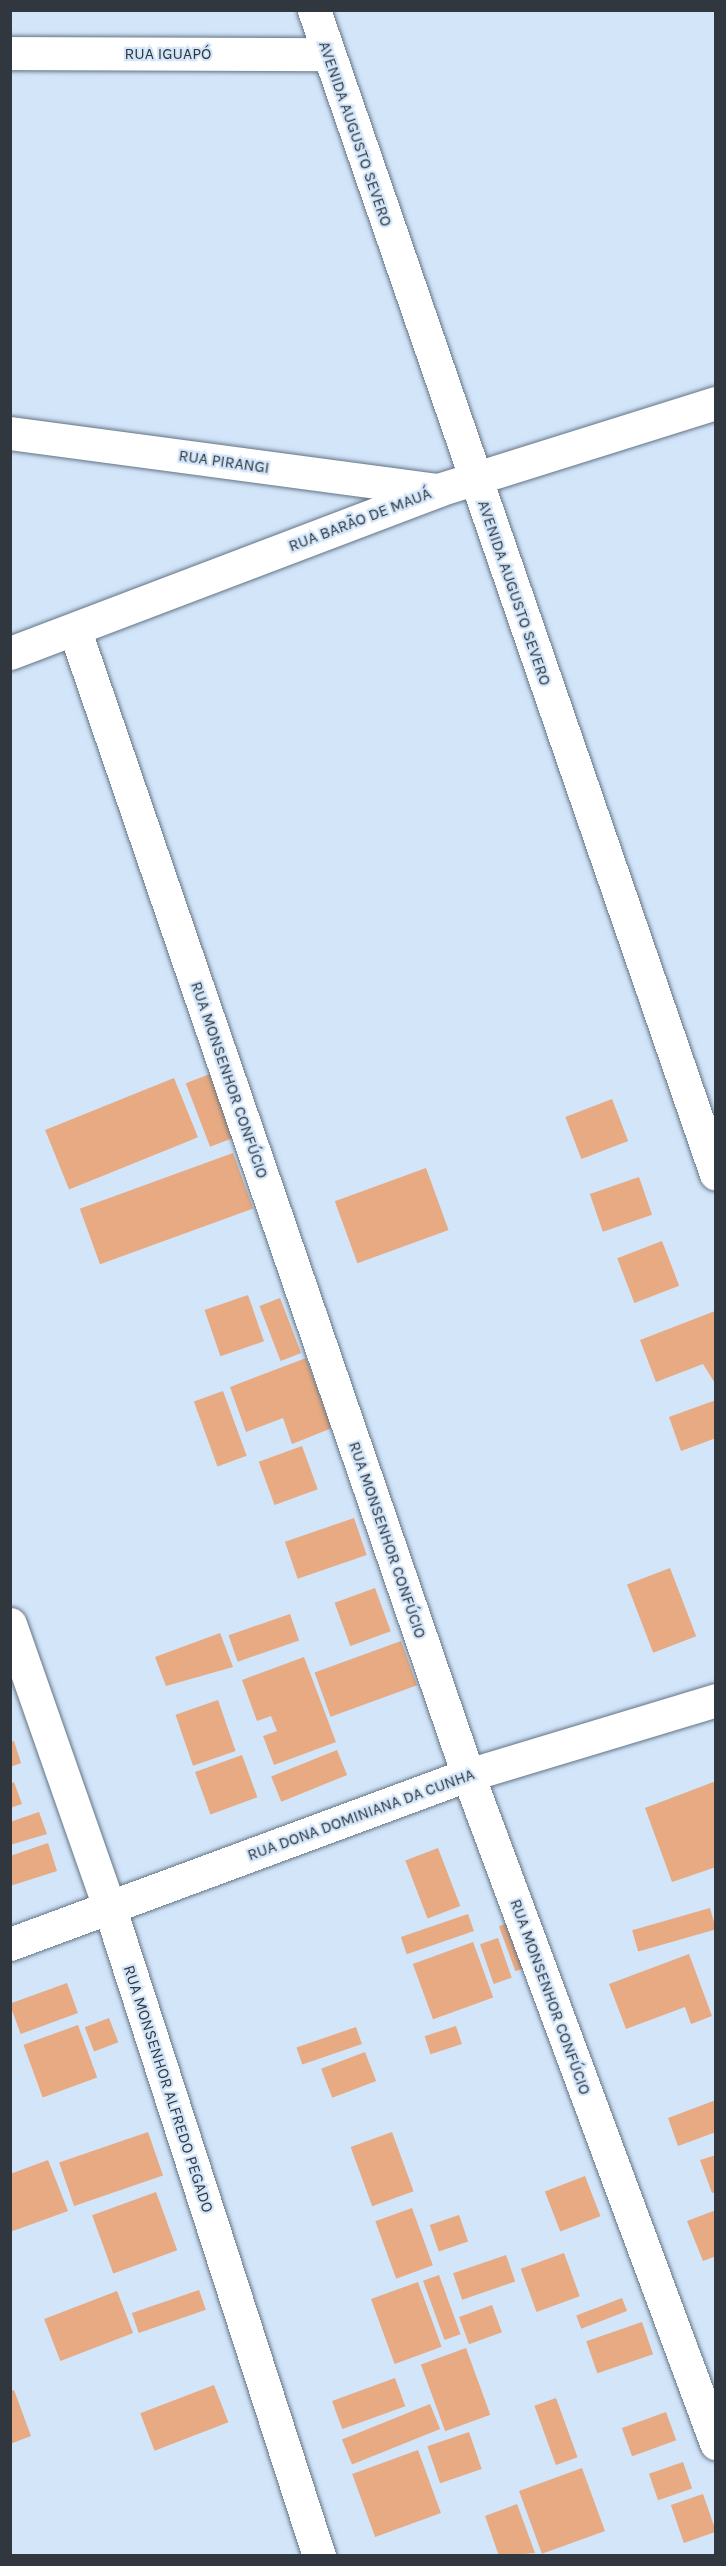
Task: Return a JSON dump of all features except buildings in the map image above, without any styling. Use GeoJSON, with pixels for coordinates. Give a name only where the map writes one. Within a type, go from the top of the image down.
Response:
{"type":"FeatureCollection","features":[{"type":"Feature","properties":{"kind":"street","name":"AVENIDA AUGUSTO SEVERO"},"geometry":{"type":"LineString","coordinates":[[314,10],[326,54],[716,1174]]}},
{"type":"Feature","properties":{"kind":"street","name":"RUA IGUAPÓ"},"geometry":{"type":"LineString","coordinates":[[10,53],[326,54]]}},
{"type":"Feature","properties":{"kind":"street","name":"RUA BARÃO DE MAUÁ"},"geometry":{"type":"LineString","coordinates":[[10,653],[75,631],[438,490],[716,403]]}},
{"type":"Feature","properties":{"kind":"street","name":"RUA PIRANGI"},"geometry":{"type":"LineString","coordinates":[[10,433],[438,490]]}},
{"type":"Feature","properties":{"kind":"street","name":"RUA MONSENHOR CONFÚCIO"},"geometry":{"type":"LineString","coordinates":[[75,631],[468,1775],[716,2443]]}},
{"type":"Feature","properties":{"kind":"street","name":"RUA MONSENHOR ALFREDO PEGADO"},"geometry":{"type":"LineString","coordinates":[[10,1624],[110,1909],[319,2556]]}},
{"type":"Feature","properties":{"kind":"street","name":"RUA DONA DOMINIANA DA CUNHA"},"geometry":{"type":"LineString","coordinates":[[10,1944],[468,1775],[716,1700]]}}]}
